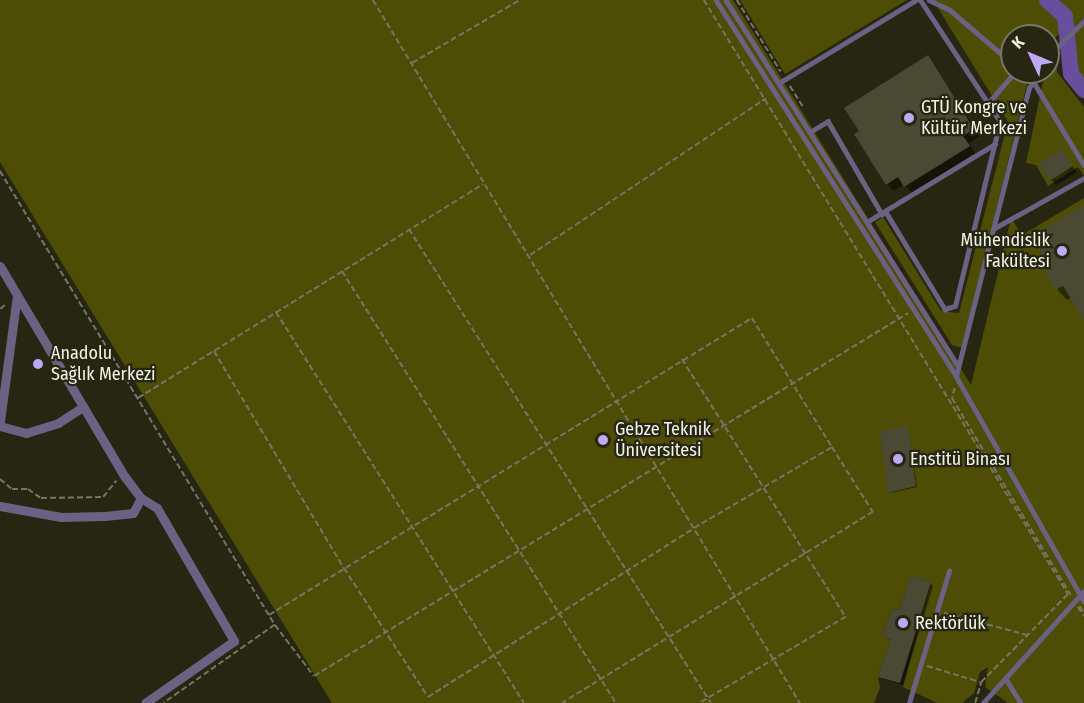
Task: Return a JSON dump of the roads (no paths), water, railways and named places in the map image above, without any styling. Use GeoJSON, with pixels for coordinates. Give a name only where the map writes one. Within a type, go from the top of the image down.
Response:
{"type":"FeatureCollection","features":[{"type":"Feature","properties":{"kind":"street"},"geometry":{"type":"LineString","coordinates":[[0,266],[83,407],[141,498],[157,508],[234,641],[145,703]]}},
{"type":"Feature","properties":{"kind":"street"},"geometry":{"type":"LineString","coordinates":[[0,421],[17,295]]}},
{"type":"Feature","properties":{"kind":"street"},"geometry":{"type":"LineString","coordinates":[[0,426],[27,434],[58,423],[83,407]]}},
{"type":"Feature","properties":{"kind":"street"},"geometry":{"type":"LineString","coordinates":[[0,506],[61,518],[105,516],[133,513],[141,498]]}},
{"type":"Feature","properties":{"kind":"lane"},"geometry":{"type":"LineString","coordinates":[[716,0],[957,377],[1075,587],[1082,593],[1084,601]]}},
{"type":"Feature","properties":{"kind":"lane"},"geometry":{"type":"LineString","coordinates":[[726,0],[958,364]]}},
{"type":"Feature","properties":{"kind":"lane"},"geometry":{"type":"LineString","coordinates":[[779,83],[918,0],[989,102],[1000,122],[955,306],[945,309],[828,121],[810,132]]}},
{"type":"Feature","properties":{"kind":"lane"},"geometry":{"type":"LineString","coordinates":[[929,0],[950,10],[1000,53]]}},
{"type":"Feature","properties":{"kind":"lane"},"geometry":{"type":"LineString","coordinates":[[1060,43],[1084,21]]}},
{"type":"Feature","properties":{"kind":"lane"},"geometry":{"type":"LineString","coordinates":[[989,102],[1005,84]]}},
{"type":"Feature","properties":{"kind":"lane"},"geometry":{"type":"LineString","coordinates":[[957,377],[958,364],[1032,84]]}},
{"type":"Feature","properties":{"kind":"lane"},"geometry":{"type":"LineString","coordinates":[[1035,84],[1084,165]]}},
{"type":"Feature","properties":{"kind":"lane"},"geometry":{"type":"LineString","coordinates":[[867,222],[995,144]]}},
{"type":"Feature","properties":{"kind":"lane"},"geometry":{"type":"LineString","coordinates":[[993,229],[1084,178]]}},
{"type":"Feature","properties":{"kind":"lane"},"geometry":{"type":"LineString","coordinates":[[909,703],[950,572]]}},
{"type":"Feature","properties":{"kind":"lane"},"geometry":{"type":"LineString","coordinates":[[983,703],[1082,593]]}},
{"type":"Feature","properties":{"kind":"lane"},"geometry":{"type":"LineString","coordinates":[[1006,680],[1021,703]]}},
{"type":"Feature","properties":{"kind":"waterway"},"geometry":{"type":"LineString","coordinates":[[1047,0],[1065,16],[1071,74],[1084,90]]}},
{"type":"Feature","properties":{"kind":"place","name":"GTÜ Kongre ve Kültür Merkezi"},"geometry":{"type":"Point","coordinates":[909,118]}},
{"type":"Feature","properties":{"kind":"place","name":"Mühendislik Fakültesi"},"geometry":{"type":"Point","coordinates":[1062,251]}},
{"type":"Feature","properties":{"kind":"place","name":"Anadolu Sağlık Merkezi"},"geometry":{"type":"Point","coordinates":[38,364]}},
{"type":"Feature","properties":{"kind":"place","name":"Gebze Teknik Üniversitesi"},"geometry":{"type":"Point","coordinates":[603,440]}},
{"type":"Feature","properties":{"kind":"place","name":"Enstitü Binası"},"geometry":{"type":"Point","coordinates":[898,459]}},
{"type":"Feature","properties":{"kind":"place","name":"Rektörlük"},"geometry":{"type":"Point","coordinates":[903,623]}}]}
